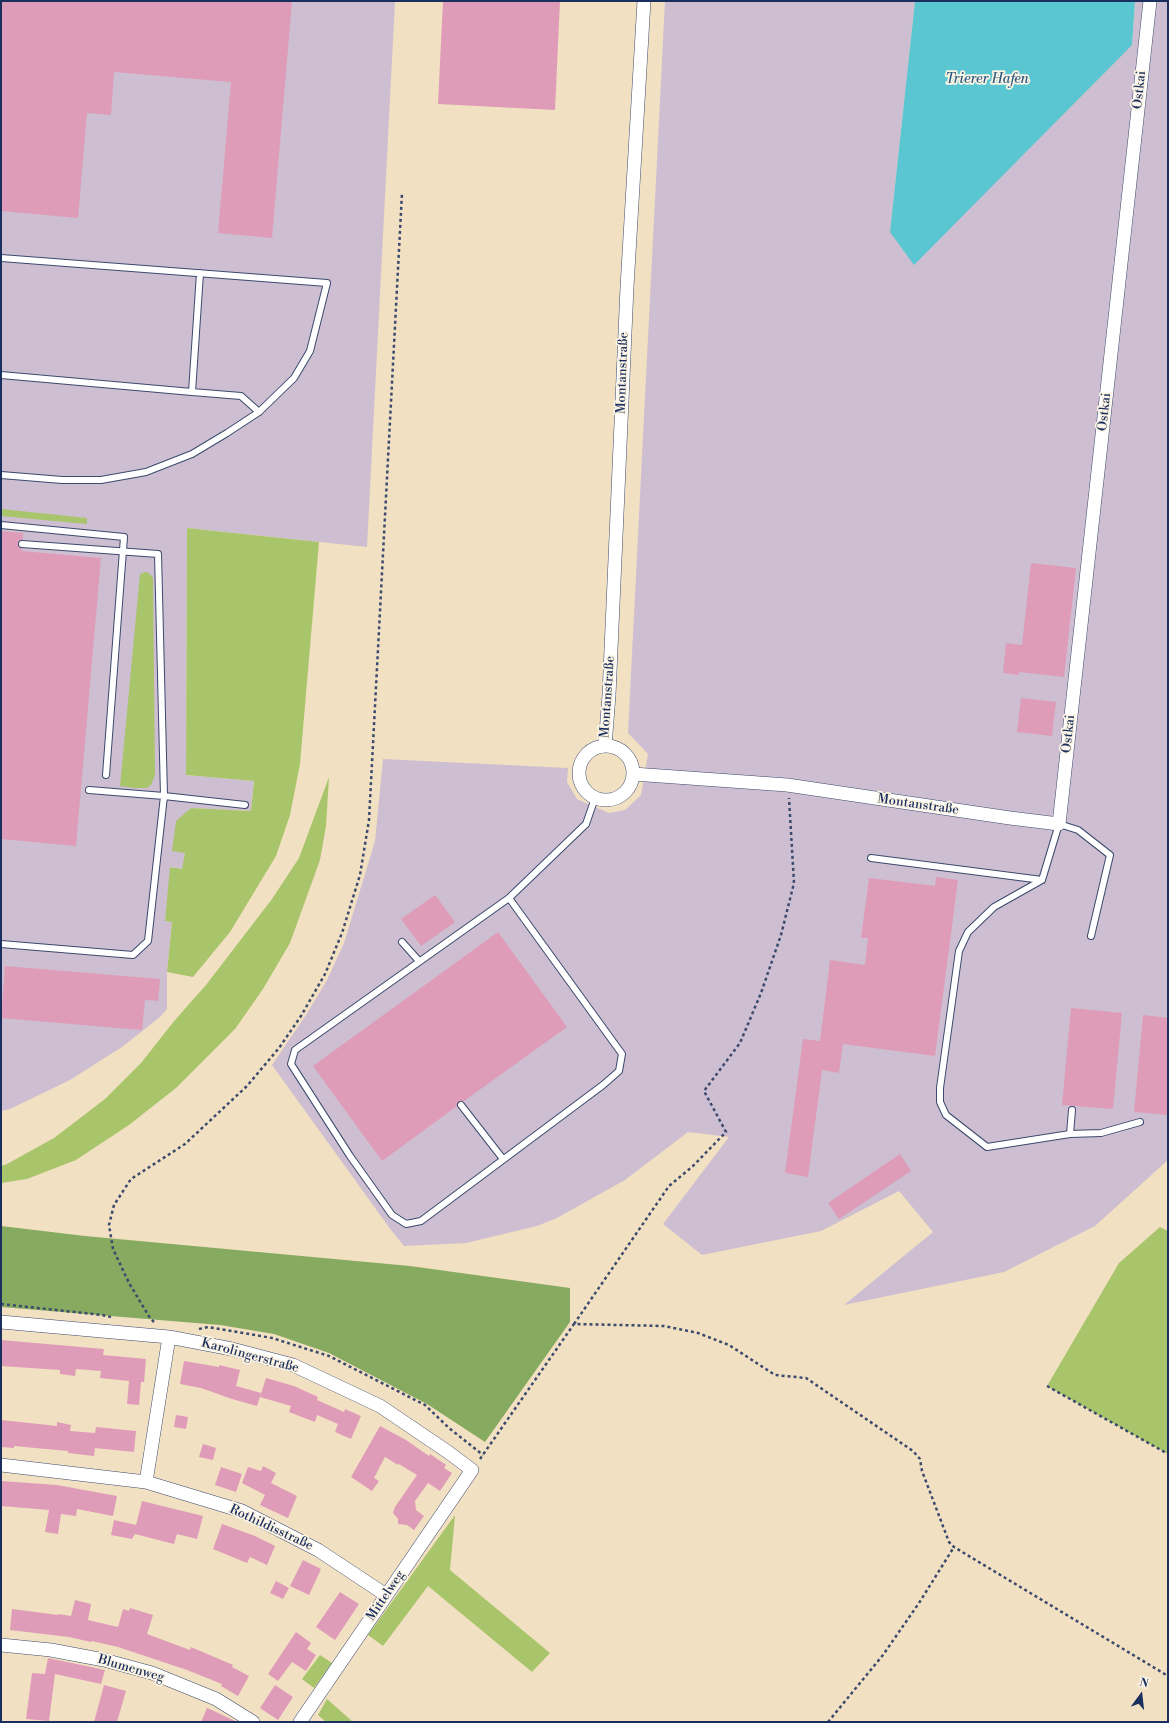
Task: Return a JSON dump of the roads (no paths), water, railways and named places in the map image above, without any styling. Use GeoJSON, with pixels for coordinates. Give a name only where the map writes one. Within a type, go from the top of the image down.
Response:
{"type":"FeatureCollection","features":[{"type":"Feature","properties":{"kind":"street","name":"Montanstraße"},"geometry":{"type":"LineString","coordinates":[[605,746],[610,695],[628,279],[644,1]]}},
{"type":"Feature","properties":{"kind":"street","name":"Ostkai"},"geometry":{"type":"LineString","coordinates":[[1059,824],[1150,1]]}},
{"type":"Feature","properties":{"kind":"street"},"geometry":{"type":"LineString","coordinates":[[605,746],[614,747],[622,751],[629,758],[633,767],[633,774],[631,783],[622,795],[614,799],[605,800],[595,798],[586,791],[581,783],[579,774],[580,765],[588,753],[596,748],[605,746]]}},
{"type":"Feature","properties":{"kind":"street","name":"Montanstraße"},"geometry":{"type":"LineString","coordinates":[[633,774],[787,785],[1059,824]]}},
{"type":"Feature","properties":{"kind":"street","name":"Karolingerstraße"},"geometry":{"type":"LineString","coordinates":[[1,1322],[169,1337],[232,1349],[293,1365],[380,1406],[472,1470]]}},
{"type":"Feature","properties":{"kind":"street"},"geometry":{"type":"LineString","coordinates":[[146,1482],[169,1337]]}},
{"type":"Feature","properties":{"kind":"street","name":"Rothildisstraße"},"geometry":{"type":"LineString","coordinates":[[1,1465],[146,1482],[242,1511],[318,1550],[386,1595]]}},
{"type":"Feature","properties":{"kind":"street","name":"Mittelweg"},"geometry":{"type":"LineString","coordinates":[[300,1722],[472,1470]]}},
{"type":"Feature","properties":{"kind":"street","name":"Blumenweg"},"geometry":{"type":"LineString","coordinates":[[1,1645],[51,1650],[104,1660],[147,1672],[216,1699],[253,1722]]}},
{"type":"Feature","properties":{"kind":"lane"},"geometry":{"type":"LineString","coordinates":[[1,258],[327,283],[310,351],[294,378],[259,412],[192,454],[146,472],[100,480],[62,480],[1,475]]}},
{"type":"Feature","properties":{"kind":"lane"},"geometry":{"type":"LineString","coordinates":[[192,392],[200,273]]}},
{"type":"Feature","properties":{"kind":"lane"},"geometry":{"type":"LineString","coordinates":[[1,375],[241,396],[259,412]]}},
{"type":"Feature","properties":{"kind":"lane"},"geometry":{"type":"LineString","coordinates":[[1,525],[124,537],[106,775]]}},
{"type":"Feature","properties":{"kind":"lane"},"geometry":{"type":"LineString","coordinates":[[1,944],[133,955],[148,941],[164,796],[158,554],[22,544]]}},
{"type":"Feature","properties":{"kind":"lane"},"geometry":{"type":"LineString","coordinates":[[89,790],[164,796],[245,805]]}},
{"type":"Feature","properties":{"kind":"lane"},"geometry":{"type":"LineString","coordinates":[[509,898],[622,1054],[619,1071],[421,1221],[406,1224],[392,1215],[350,1156],[290,1064],[295,1050],[509,898],[586,824],[595,798]]}},
{"type":"Feature","properties":{"kind":"lane"},"geometry":{"type":"LineString","coordinates":[[1091,936],[1110,854],[1078,830],[1059,824],[1042,880],[994,907],[968,932],[959,951],[940,1088],[940,1102],[946,1115],[987,1147],[1070,1134],[1101,1133],[1140,1122]]}},
{"type":"Feature","properties":{"kind":"lane"},"geometry":{"type":"LineString","coordinates":[[871,858],[1042,880]]}},
{"type":"Feature","properties":{"kind":"lane"},"geometry":{"type":"LineString","coordinates":[[402,942],[419,961]]}},
{"type":"Feature","properties":{"kind":"lane"},"geometry":{"type":"LineString","coordinates":[[461,1105],[503,1159]]}},
{"type":"Feature","properties":{"kind":"lane"},"geometry":{"type":"LineString","coordinates":[[1070,1134],[1072,1110]]}},
{"type":"Feature","properties":{"kind":"water","name":"Trierer Hafen"},"geometry":{"type":"Polygon","coordinates":[[[915,1],[1135,1],[1132,45],[914,265],[890,232],[915,1]]]}}]}
